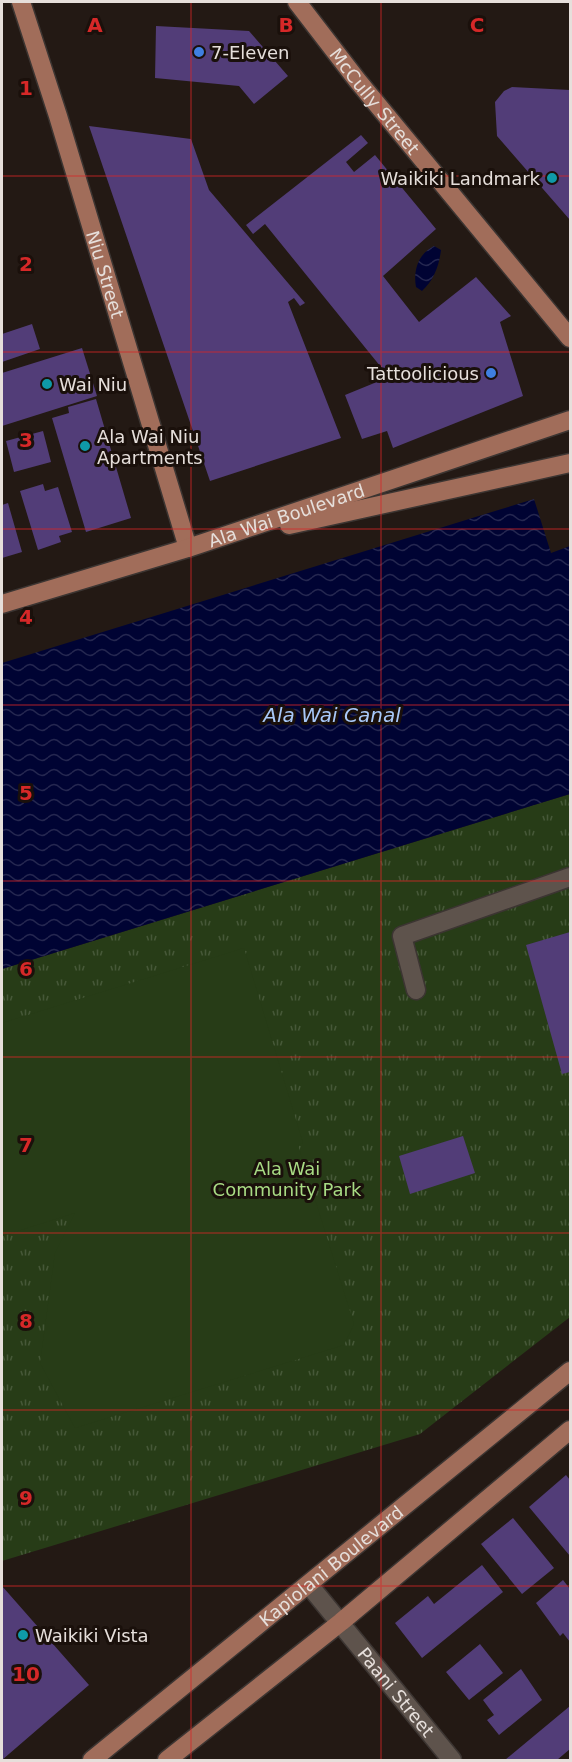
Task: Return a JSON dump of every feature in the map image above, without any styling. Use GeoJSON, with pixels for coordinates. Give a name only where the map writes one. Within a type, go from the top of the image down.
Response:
{"type":"FeatureCollection","features":[{"type":"Feature","properties":{"kind":"main road","name":"Niu Street"},"geometry":{"type":"LineString","coordinates":[[21,2],[58,116],[188,548]]}},
{"type":"Feature","properties":{"kind":"main road","name":"McCully Street"},"geometry":{"type":"LineString","coordinates":[[297,2],[357,80],[570,338]]}},
{"type":"Feature","properties":{"kind":"main road","name":"Ala Wai Boulevard"},"geometry":{"type":"LineString","coordinates":[[2,604],[188,548],[570,420]]}},
{"type":"Feature","properties":{"kind":"main road"},"geometry":{"type":"LineString","coordinates":[[188,548],[570,463]]}},
{"type":"Feature","properties":{"kind":"main road","name":"Kapiolani Boulevard"},"geometry":{"type":"LineString","coordinates":[[92,1761],[570,1371]]}},
{"type":"Feature","properties":{"kind":"main road"},"geometry":{"type":"LineString","coordinates":[[167,1761],[341,1622],[570,1430]]}},
{"type":"Feature","properties":{"kind":"street"},"geometry":{"type":"LineString","coordinates":[[416,990],[402,936],[570,877]]}},
{"type":"Feature","properties":{"kind":"street","name":"Paani Street"},"geometry":{"type":"LineString","coordinates":[[309,1585],[452,1761]]}},
{"type":"Feature","properties":{"kind":"green space","name":"Ala Wai Community Park"},"geometry":{"type":"Polygon","coordinates":[[[570,794],[570,1317],[420,1434],[2,1561],[2,969],[570,794]]]}},
{"type":"Feature","properties":{"kind":"green space"},"geometry":{"type":"Polygon","coordinates":[[[244,948],[303,1143],[298,1145],[354,1324],[344,1345],[75,1428],[40,1363],[55,1253],[75,1213],[2,1236],[2,1023],[244,948]]]}},
{"type":"Feature","properties":{"kind":"water"},"geometry":{"type":"Polygon","coordinates":[[[434,246],[441,250],[439,262],[433,277],[422,291],[416,287],[416,269],[420,258],[434,246]]]}},
{"type":"Feature","properties":{"kind":"water","name":"Ala Wai Canal"},"geometry":{"type":"Polygon","coordinates":[[[534,499],[551,553],[570,546],[570,794],[2,969],[2,663],[534,499]]]}},
{"type":"Feature","properties":{"kind":"building"},"geometry":{"type":"Polygon","coordinates":[[[156,26],[249,31],[288,76],[254,104],[239,86],[155,78],[156,26]]]}},
{"type":"Feature","properties":{"kind":"building","name":"Waikiki Landmark"},"geometry":{"type":"Polygon","coordinates":[[[512,87],[570,90],[570,220],[497,136],[495,102],[504,91],[512,87]]]}},
{"type":"Feature","properties":{"kind":"building"},"geometry":{"type":"Polygon","coordinates":[[[89,126],[191,139],[209,190],[305,303],[300,306],[294,298],[288,302],[341,438],[210,481],[89,126]]]}},
{"type":"Feature","properties":{"kind":"building"},"geometry":{"type":"Polygon","coordinates":[[[361,135],[368,143],[346,162],[354,172],[375,155],[436,229],[383,276],[419,322],[476,277],[511,316],[500,322],[523,396],[393,448],[387,431],[362,439],[345,395],[389,377],[265,224],[253,234],[246,225],[361,135]]]}},
{"type":"Feature","properties":{"kind":"building"},"geometry":{"type":"Polygon","coordinates":[[[32,324],[40,349],[2,362],[2,334],[32,324]]]}},
{"type":"Feature","properties":{"kind":"building","name":"Wai Niu"},"geometry":{"type":"Polygon","coordinates":[[[82,348],[97,396],[2,426],[2,373],[82,348]]]}},
{"type":"Feature","properties":{"kind":"building","name":"Ala Wai Niu Apartments"},"geometry":{"type":"Polygon","coordinates":[[[96,399],[131,518],[86,532],[52,418],[69,413],[68,407],[96,399]]]}},
{"type":"Feature","properties":{"kind":"building"},"geometry":{"type":"Polygon","coordinates":[[[43,431],[51,462],[14,472],[6,441],[43,431]]]}},
{"type":"Feature","properties":{"kind":"building"},"geometry":{"type":"Polygon","coordinates":[[[43,484],[45,491],[58,487],[72,532],[59,536],[61,542],[38,550],[20,491],[43,484]]]}},
{"type":"Feature","properties":{"kind":"building"},"geometry":{"type":"Polygon","coordinates":[[[8,503],[22,552],[2,558],[2,505],[8,503]]]}},
{"type":"Feature","properties":{"kind":"building"},"geometry":{"type":"Polygon","coordinates":[[[570,932],[570,1072],[562,1074],[526,945],[570,932]]]}},
{"type":"Feature","properties":{"kind":"building"},"geometry":{"type":"Polygon","coordinates":[[[463,1136],[475,1173],[410,1194],[399,1156],[463,1136]]]}},
{"type":"Feature","properties":{"kind":"building"},"geometry":{"type":"Polygon","coordinates":[[[566,1475],[570,1480],[570,1556],[529,1507],[566,1475]]]}},
{"type":"Feature","properties":{"kind":"building"},"geometry":{"type":"Polygon","coordinates":[[[513,1518],[554,1568],[522,1594],[481,1544],[513,1518]]]}},
{"type":"Feature","properties":{"kind":"building"},"geometry":{"type":"Polygon","coordinates":[[[482,1565],[503,1592],[422,1658],[395,1623],[428,1596],[434,1604],[482,1565]]]}},
{"type":"Feature","properties":{"kind":"building"},"geometry":{"type":"Polygon","coordinates":[[[563,1580],[570,1589],[570,1642],[563,1633],[560,1636],[536,1603],[563,1580]]]}},
{"type":"Feature","properties":{"kind":"building","name":"Waikiki Vista"},"geometry":{"type":"Polygon","coordinates":[[[2,1586],[89,1685],[2,1760],[2,1586]]]}},
{"type":"Feature","properties":{"kind":"building"},"geometry":{"type":"Polygon","coordinates":[[[480,1644],[503,1673],[469,1700],[446,1672],[480,1644]]]}},
{"type":"Feature","properties":{"kind":"building"},"geometry":{"type":"Polygon","coordinates":[[[521,1669],[542,1700],[499,1735],[487,1720],[494,1715],[483,1700],[521,1669]]]}},
{"type":"Feature","properties":{"kind":"building"},"geometry":{"type":"Polygon","coordinates":[[[570,1706],[570,1749],[557,1760],[505,1760],[570,1706]]]}},
{"type":"Feature","properties":{"kind":"place","name":"7-Eleven"},"geometry":{"type":"Point","coordinates":[199,52]}},
{"type":"Feature","properties":{"kind":"place","name":"Waikiki Landmark"},"geometry":{"type":"Point","coordinates":[552,178]}},
{"type":"Feature","properties":{"kind":"place","name":"Tattoolicious"},"geometry":{"type":"Point","coordinates":[491,373]}},
{"type":"Feature","properties":{"kind":"place","name":"Wai Niu"},"geometry":{"type":"Point","coordinates":[47,384]}},
{"type":"Feature","properties":{"kind":"place","name":"Ala Wai Niu Apartments"},"geometry":{"type":"Point","coordinates":[85,446]}},
{"type":"Feature","properties":{"kind":"place","name":"Waikiki Vista"},"geometry":{"type":"Point","coordinates":[23,1635]}}]}
